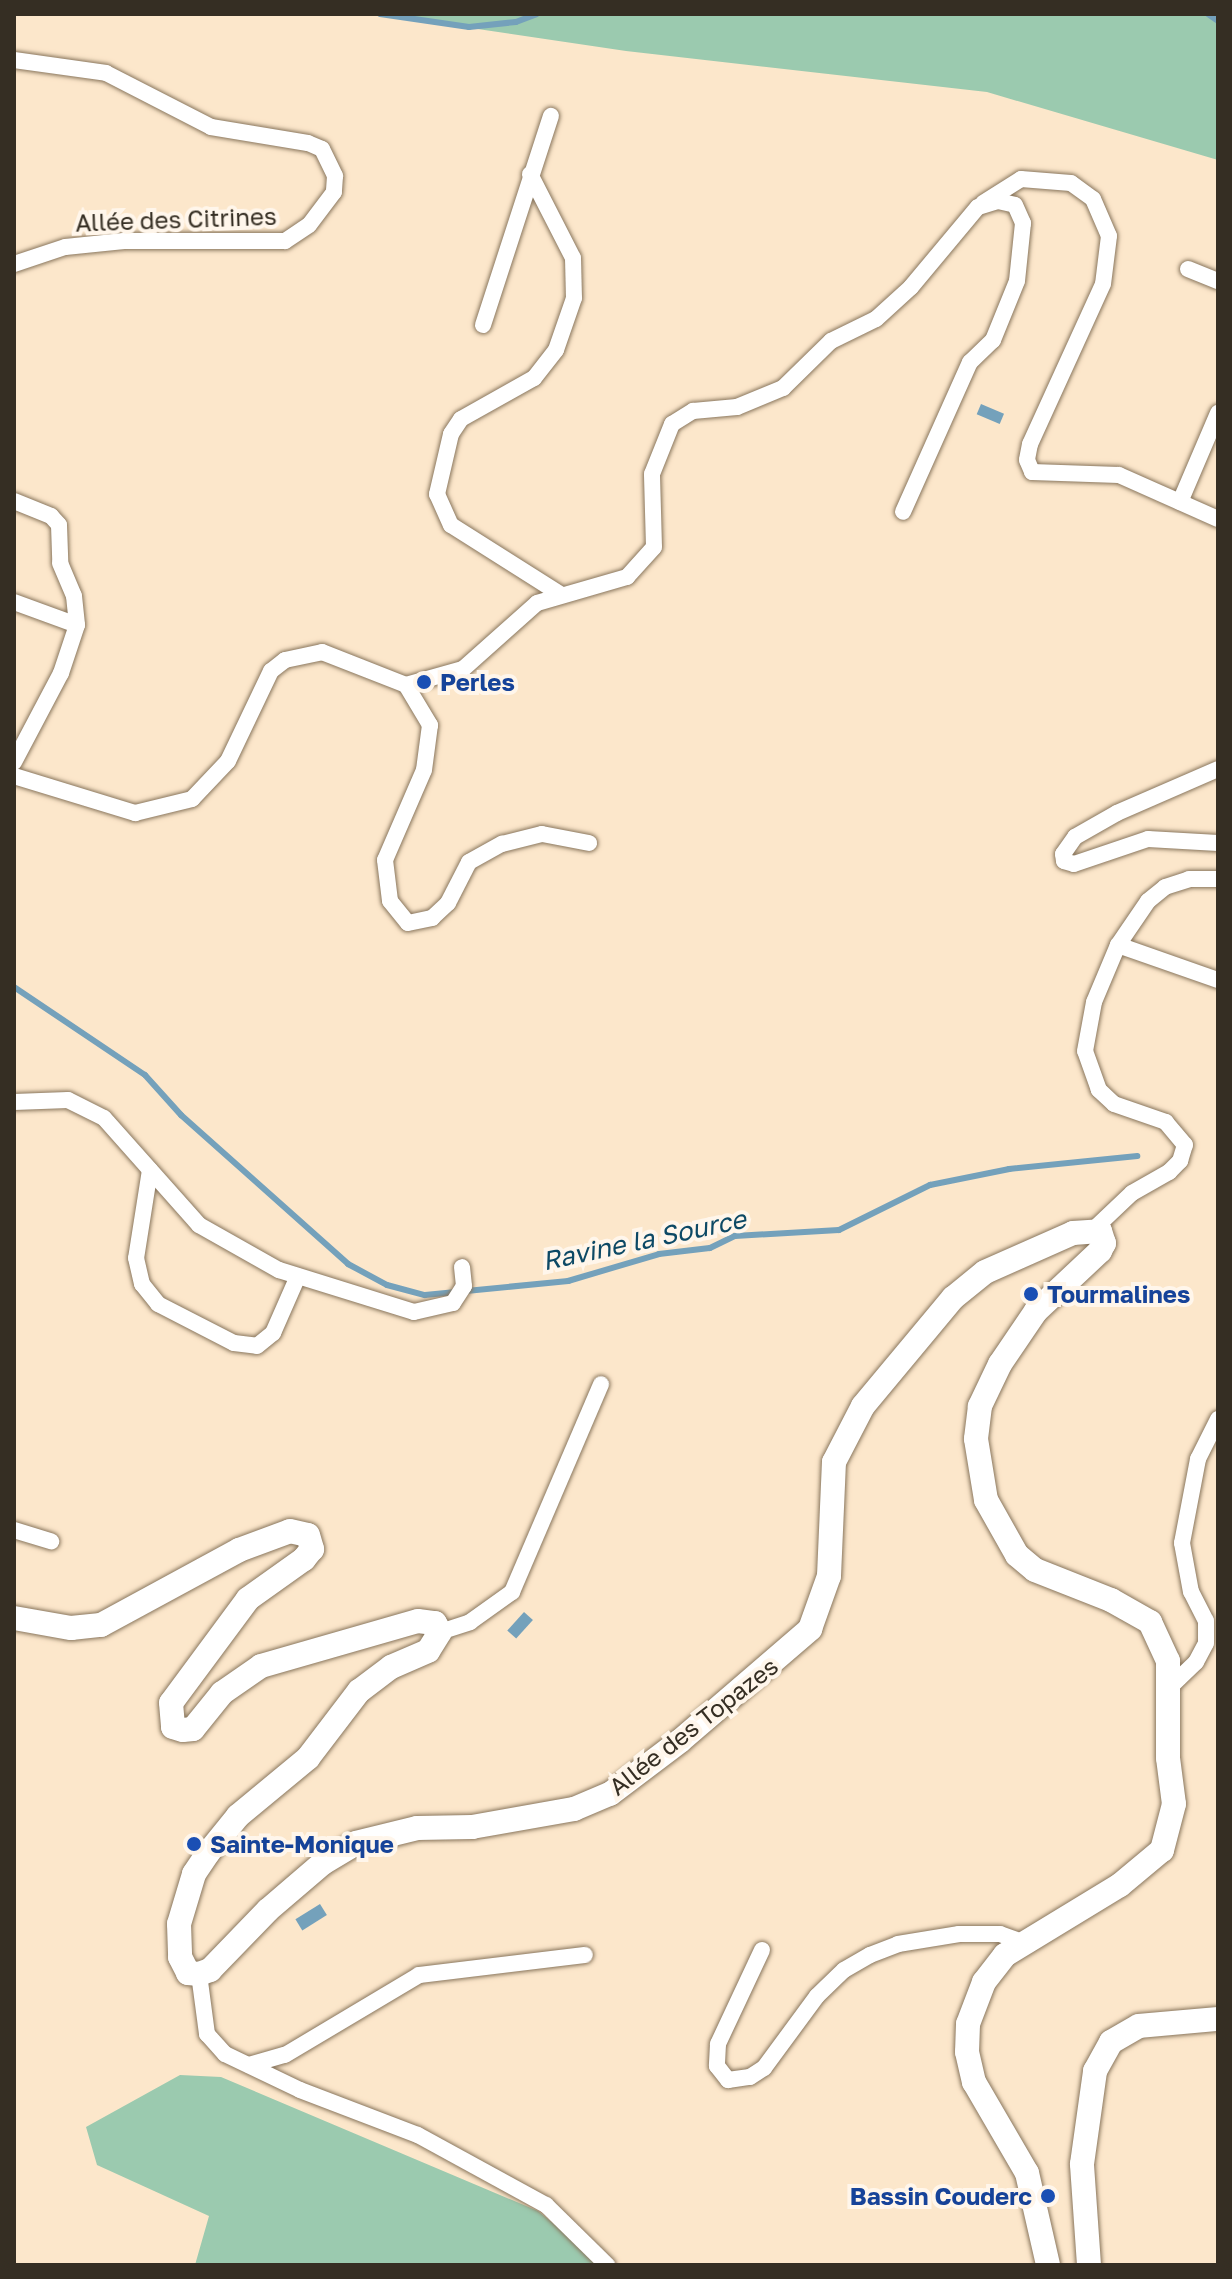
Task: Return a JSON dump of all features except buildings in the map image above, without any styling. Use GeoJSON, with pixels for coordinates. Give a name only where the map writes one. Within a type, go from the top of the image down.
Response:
{"type":"FeatureCollection","features":[{"type":"Feature","properties":{"kind":"main road"},"geometry":{"type":"LineString","coordinates":[[1048,2265],[1027,2173],[988,2111],[967,2052],[968,2024],[984,1982],[1022,1942],[1087,1907],[1162,1850],[1174,1804],[1168,1661],[1150,1622],[1111,1600],[1035,1570],[1017,1555],[986,1500],[976,1439],[989,1383],[1036,1311],[1100,1251],[1104,1235],[1094,1229]]}},
{"type":"Feature","properties":{"kind":"main road","name":"Allée des Topazes"},"geometry":{"type":"LineString","coordinates":[[199,1974],[323,1863],[356,1843],[417,1828],[472,1827],[574,1809],[610,1794],[680,1741],[810,1629],[829,1576],[834,1462],[863,1406],[953,1298],[985,1272],[1018,1253],[1094,1229]]}},
{"type":"Feature","properties":{"kind":"main road"},"geometry":{"type":"LineString","coordinates":[[14,1618],[71,1628],[101,1625],[239,1550],[290,1531],[308,1535],[312,1549],[304,1559],[248,1599],[171,1703],[173,1727],[183,1730],[193,1729],[222,1693],[261,1666],[418,1621],[435,1623],[440,1632],[428,1651],[391,1667],[359,1691],[308,1758],[238,1816],[208,1853],[194,1874],[179,1924],[180,1957],[188,1973],[199,1974]]}},
{"type":"Feature","properties":{"kind":"main road"},"geometry":{"type":"LineString","coordinates":[[1089,2265],[1082,2164],[1095,2071],[1111,2042],[1139,2026],[1218,2019]]}},
{"type":"Feature","properties":{"kind":"street","name":"Allée des Citrines"},"geometry":{"type":"LineString","coordinates":[[14,60],[106,73],[211,127],[308,143],[322,149],[335,176],[334,192],[309,225],[285,241],[124,241],[65,247],[14,264]]}},
{"type":"Feature","properties":{"kind":"street"},"geometry":{"type":"LineString","coordinates":[[483,325],[551,116]]}},
{"type":"Feature","properties":{"kind":"street"},"geometry":{"type":"LineString","coordinates":[[530,174],[573,258],[574,298],[556,350],[534,378],[461,419],[451,434],[437,494],[451,525],[560,594]]}},
{"type":"Feature","properties":{"kind":"street"},"geometry":{"type":"LineString","coordinates":[[14,776],[135,813],[165,810],[192,799],[213,782],[228,761],[260,687],[285,660],[322,652],[406,685],[463,669],[506,626],[560,594],[627,577],[646,561],[654,547],[652,474],[672,424],[693,411],[737,407],[783,388],[831,341],[876,319],[911,287],[978,207],[1021,179],[1046,178],[1082,191],[1106,220],[1110,252],[1103,284],[1030,444],[1027,460],[1032,472],[1119,475],[1218,519]]}},
{"type":"Feature","properties":{"kind":"street"},"geometry":{"type":"LineString","coordinates":[[903,512],[970,362],[993,340],[1017,281],[1024,249],[1021,213],[1015,205],[998,201],[978,207]]}},
{"type":"Feature","properties":{"kind":"street"},"geometry":{"type":"LineString","coordinates":[[1188,269],[1218,281]]}},
{"type":"Feature","properties":{"kind":"street"},"geometry":{"type":"LineString","coordinates":[[1180,502],[1218,413]]}},
{"type":"Feature","properties":{"kind":"street"},"geometry":{"type":"LineString","coordinates":[[14,501],[56,520],[60,563],[74,596],[77,625],[61,673],[14,762]]}},
{"type":"Feature","properties":{"kind":"street"},"geometry":{"type":"LineString","coordinates":[[14,602],[77,625]]}},
{"type":"Feature","properties":{"kind":"street"},"geometry":{"type":"LineString","coordinates":[[406,685],[430,725],[429,749],[385,860],[387,891],[397,915],[408,923],[432,918],[448,903],[469,862],[502,844],[542,834],[589,843]]}},
{"type":"Feature","properties":{"kind":"street"},"geometry":{"type":"LineString","coordinates":[[1218,769],[1117,813],[1075,837],[1063,854],[1064,861],[1074,864],[1148,839],[1218,843]]}},
{"type":"Feature","properties":{"kind":"street"},"geometry":{"type":"LineString","coordinates":[[1094,1229],[1132,1193],[1169,1172],[1180,1161],[1185,1145],[1166,1122],[1114,1104],[1090,1074],[1085,1051],[1094,1002],[1118,945],[1148,901],[1165,887],[1189,879],[1218,879]]}},
{"type":"Feature","properties":{"kind":"street"},"geometry":{"type":"LineString","coordinates":[[1118,945],[1218,980]]}},
{"type":"Feature","properties":{"kind":"street"},"geometry":{"type":"LineString","coordinates":[[14,1102],[50,1097],[86,1107],[104,1118],[180,1208],[218,1240],[298,1276],[392,1307],[437,1311],[453,1303],[464,1286],[462,1267]]}},
{"type":"Feature","properties":{"kind":"street"},"geometry":{"type":"LineString","coordinates":[[150,1170],[136,1258],[142,1284],[158,1304],[234,1343],[257,1346],[273,1333],[298,1276]]}},
{"type":"Feature","properties":{"kind":"street"},"geometry":{"type":"LineString","coordinates":[[440,1632],[470,1622],[512,1592],[601,1384]]}},
{"type":"Feature","properties":{"kind":"street"},"geometry":{"type":"LineString","coordinates":[[1168,1689],[1196,1662],[1206,1643],[1206,1621],[1191,1592],[1182,1543],[1198,1459],[1218,1419]]}},
{"type":"Feature","properties":{"kind":"street"},"geometry":{"type":"LineString","coordinates":[[14,1530],[51,1541]]}},
{"type":"Feature","properties":{"kind":"street"},"geometry":{"type":"LineString","coordinates":[[762,1950],[718,2044],[717,2066],[728,2080],[750,2077],[764,2068],[817,1996],[844,1970],[870,1955],[959,1934],[1000,1934],[1022,1942]]}},
{"type":"Feature","properties":{"kind":"street"},"geometry":{"type":"LineString","coordinates":[[249,2065],[285,2055],[419,1975],[585,1955]]}},
{"type":"Feature","properties":{"kind":"street"},"geometry":{"type":"LineString","coordinates":[[199,1974],[207,2034],[225,2054],[300,2090],[418,2135],[546,2205],[607,2265]]}},
{"type":"Feature","properties":{"kind":"green space"},"geometry":{"type":"Polygon","coordinates":[[[376,14],[1218,14],[1218,160],[987,92],[626,51],[376,14]]]}},
{"type":"Feature","properties":{"kind":"green space"},"geometry":{"type":"Polygon","coordinates":[[[180,2075],[221,2077],[538,2211],[604,2265],[195,2265],[209,2216],[97,2165],[86,2127],[180,2075]]]}},
{"type":"Feature","properties":{"kind":"water"},"geometry":{"type":"Polygon","coordinates":[[[981,404],[1004,414],[1000,424],[977,414],[981,404]]]}},
{"type":"Feature","properties":{"kind":"water"},"geometry":{"type":"Polygon","coordinates":[[[524,1612],[533,1620],[516,1639],[507,1631],[524,1612]]]}},
{"type":"Feature","properties":{"kind":"water"},"geometry":{"type":"Polygon","coordinates":[[[320,1904],[327,1915],[302,1930],[295,1919],[320,1904]]]}},
{"type":"Feature","properties":{"kind":"waterway"},"geometry":{"type":"LineString","coordinates":[[380,14],[469,27],[516,22],[537,14]]}},
{"type":"Feature","properties":{"kind":"waterway"},"geometry":{"type":"LineString","coordinates":[[1208,14],[1218,21]]}},
{"type":"Feature","properties":{"kind":"waterway","name":"Ravine la Source"},"geometry":{"type":"LineString","coordinates":[[14,987],[145,1075],[181,1115],[348,1264],[387,1285],[425,1295],[568,1281],[659,1254],[710,1248],[735,1236],[839,1230],[930,1185],[1009,1169],[1137,1156]]}},
{"type":"Feature","properties":{"kind":"place","name":"Perles"},"geometry":{"type":"Point","coordinates":[424,682]}},
{"type":"Feature","properties":{"kind":"place","name":"Tourmalines"},"geometry":{"type":"Point","coordinates":[1031,1294]}},
{"type":"Feature","properties":{"kind":"place","name":"Sainte-Monique"},"geometry":{"type":"Point","coordinates":[194,1844]}},
{"type":"Feature","properties":{"kind":"place","name":"Bassin Couderc"},"geometry":{"type":"Point","coordinates":[1048,2196]}}]}
